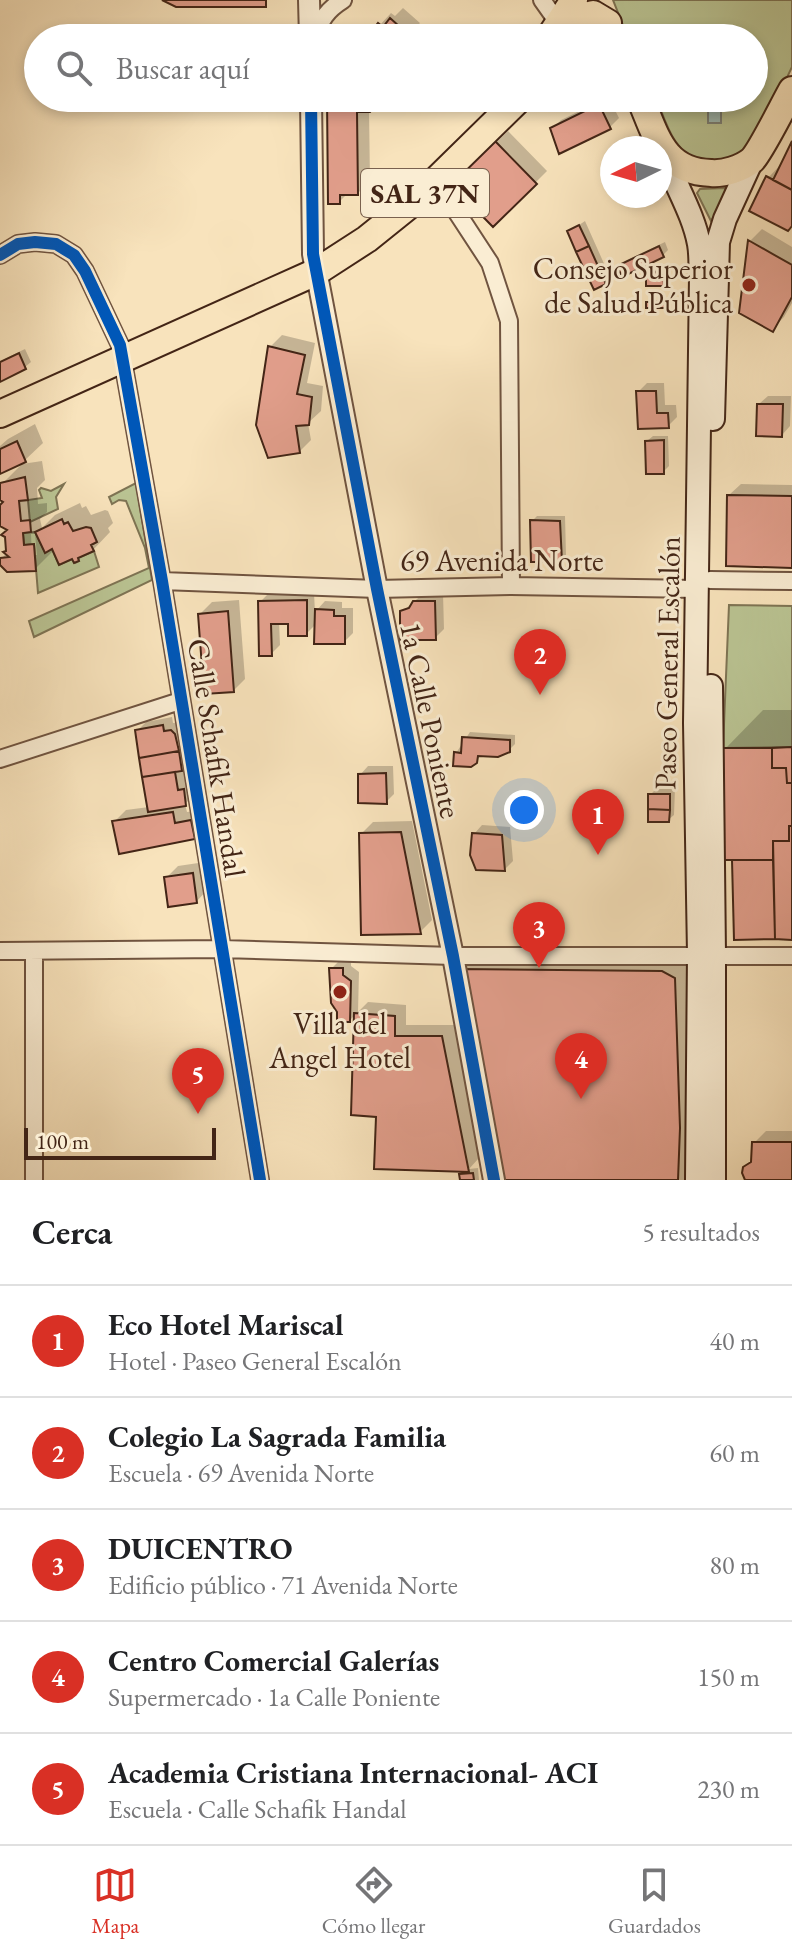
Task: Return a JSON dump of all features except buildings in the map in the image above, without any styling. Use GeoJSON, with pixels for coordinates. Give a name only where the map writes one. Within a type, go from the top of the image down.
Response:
{"type":"FeatureCollection","features":[{"type":"Feature","properties":{"kind":"highway"},"geometry":{"type":"LineString","coordinates":[[563,24],[574,0]]}},
{"type":"Feature","properties":{"kind":"highway"},"geometry":{"type":"LineString","coordinates":[[573,24],[593,14],[607,20]]}},
{"type":"Feature","properties":{"kind":"highway"},"geometry":{"type":"LineString","coordinates":[[672,160],[680,167],[698,173],[719,174],[752,160],[792,90]]}},
{"type":"Feature","properties":{"kind":"highway","name":"SAL 37N"},"geometry":{"type":"LineString","coordinates":[[315,263],[393,201],[488,112]]}},
{"type":"Feature","properties":{"kind":"highway","name":"SAL 37N"},"geometry":{"type":"LineString","coordinates":[[0,414],[121,352],[367,239],[437,182],[506,112]]}},
{"type":"Feature","properties":{"kind":"highway"},"geometry":{"type":"LineString","coordinates":[[646,112],[657,136]]}},
{"type":"Feature","properties":{"kind":"highway","name":"SAL 37N"},"geometry":{"type":"LineString","coordinates":[[0,400],[121,352]]}},
{"type":"Feature","properties":{"kind":"main road","name":"Paseo General Escalón"},"geometry":{"type":"LineString","coordinates":[[714,1180],[706,954],[695,792],[718,242],[752,160]]}},
{"type":"Feature","properties":{"kind":"main road","name":"Paseo General Escalón"},"geometry":{"type":"LineString","coordinates":[[672,180],[693,223],[699,245],[704,585]]}},
{"type":"Feature","properties":{"kind":"main road","name":"Paseo General Escalón"},"geometry":{"type":"LineString","coordinates":[[697,1180],[706,954]]}},
{"type":"Feature","properties":{"kind":"street"},"geometry":{"type":"LineString","coordinates":[[309,0],[311,24]]}},
{"type":"Feature","properties":{"kind":"street"},"geometry":{"type":"LineString","coordinates":[[319,24],[331,8],[343,0]]}},
{"type":"Feature","properties":{"kind":"street"},"geometry":{"type":"LineString","coordinates":[[542,0],[554,24]]}},
{"type":"Feature","properties":{"kind":"street","name":"1a Calle Poniente"},"geometry":{"type":"LineString","coordinates":[[311,112],[315,263],[377,589],[453,956],[494,1180]]}},
{"type":"Feature","properties":{"kind":"street"},"geometry":{"type":"LineString","coordinates":[[437,182],[490,263],[509,321],[511,586]]}},
{"type":"Feature","properties":{"kind":"street","name":"Calle Schafik Handal"},"geometry":{"type":"LineString","coordinates":[[0,255],[18,244],[45,242],[56,244],[74,255],[85,271],[121,352],[162,581],[260,1180]]}},
{"type":"Feature","properties":{"kind":"street","name":"69 Avenida Norte"},"geometry":{"type":"LineString","coordinates":[[162,581],[377,589],[792,581]]}},
{"type":"Feature","properties":{"kind":"street"},"geometry":{"type":"LineString","coordinates":[[0,759],[180,701]]}},
{"type":"Feature","properties":{"kind":"street"},"geometry":{"type":"LineString","coordinates":[[0,951],[222,949],[453,956],[792,956]]}},
{"type":"Feature","properties":{"kind":"street"},"geometry":{"type":"LineString","coordinates":[[34,951],[34,1180]]}},
{"type":"Feature","properties":{"kind":"green space"},"geometry":{"type":"Polygon","coordinates":[[[613,0],[792,0],[792,67],[759,136],[733,162],[691,157],[677,144],[662,112],[768,112],[768,24],[622,24],[613,0]]]}},
{"type":"Feature","properties":{"kind":"green space"},"geometry":{"type":"Polygon","coordinates":[[[725,188],[727,192],[711,221],[697,193],[700,189],[725,188]]]}},
{"type":"Feature","properties":{"kind":"green space"},"geometry":{"type":"Polygon","coordinates":[[[136,483],[152,580],[34,637],[29,621],[149,568],[145,548],[126,501],[119,500],[112,504],[109,497],[136,483]]]}},
{"type":"Feature","properties":{"kind":"green space"},"geometry":{"type":"Polygon","coordinates":[[[64,484],[56,497],[58,509],[30,522],[28,500],[42,498],[41,488],[51,491],[64,484]]]}},
{"type":"Feature","properties":{"kind":"green space"},"geometry":{"type":"Polygon","coordinates":[[[35,532],[45,552],[52,549],[59,565],[72,559],[75,563],[79,561],[78,558],[94,551],[99,567],[38,593],[34,544],[24,545],[23,533],[35,532]]]}},
{"type":"Feature","properties":{"kind":"green space"},"geometry":{"type":"Polygon","coordinates":[[[729,605],[792,606],[792,747],[723,748],[729,605]]]}},
{"type":"Feature","properties":{"kind":"water"},"geometry":{"type":"Polygon","coordinates":[[[708,112],[721,112],[721,123],[708,123],[708,112]]]}},
{"type":"Feature","properties":{"kind":"cycle path"},"geometry":{"type":"LineString","coordinates":[[311,112],[313,254],[377,589],[453,956],[494,1180]]}},
{"type":"Feature","properties":{"kind":"cycle path"},"geometry":{"type":"LineString","coordinates":[[0,255],[18,244],[35,242],[56,244],[74,255],[85,271],[120,345],[260,1180]]}},
{"type":"Feature","properties":{"kind":"place","name":"Consejo Superior de Salud Pública"},"geometry":{"type":"Point","coordinates":[749,285]}},
{"type":"Feature","properties":{"kind":"place","name":"Colegio La Sagrada Familia"},"geometry":{"type":"Point","coordinates":[540,695]}},
{"type":"Feature","properties":{"kind":"place","name":"Eco Hotel Mariscal"},"geometry":{"type":"Point","coordinates":[598,855]}},
{"type":"Feature","properties":{"kind":"place","name":"DUICENTRO"},"geometry":{"type":"Point","coordinates":[539,968]}},
{"type":"Feature","properties":{"kind":"place","name":"Villa del Angel Hotel"},"geometry":{"type":"Point","coordinates":[340,992]}},
{"type":"Feature","properties":{"kind":"place","name":"Centro Comercial Galerías"},"geometry":{"type":"Point","coordinates":[581,1099]}},
{"type":"Feature","properties":{"kind":"place","name":"Academia Cristiana Internacional- ACI"},"geometry":{"type":"Point","coordinates":[198,1114]}}]}
